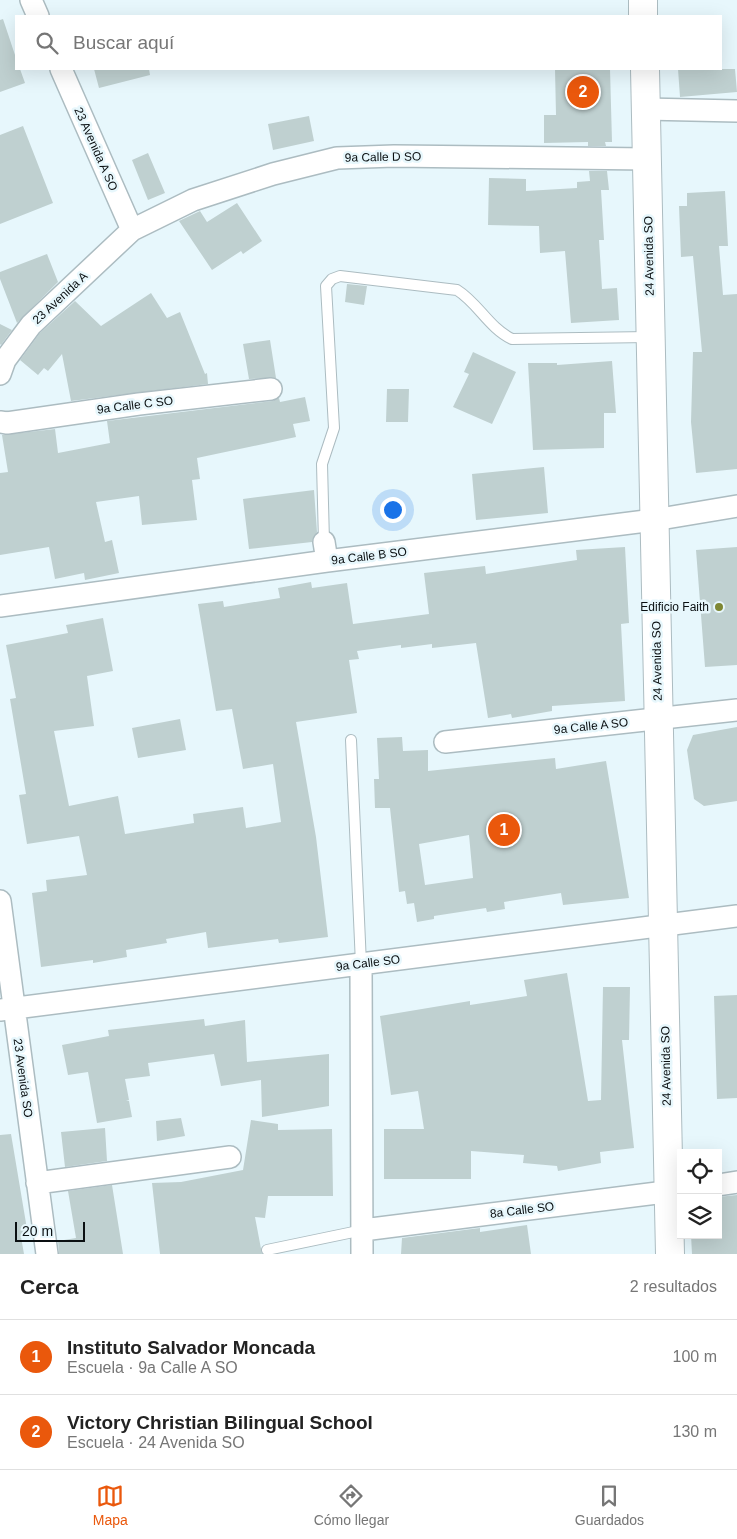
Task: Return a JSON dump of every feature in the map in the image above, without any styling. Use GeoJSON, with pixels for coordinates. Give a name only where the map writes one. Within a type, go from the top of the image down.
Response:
{"type":"FeatureCollection","features":[{"type":"Feature","properties":{"kind":"street"},"geometry":{"type":"LineString","coordinates":[[31,0],[38,15]]}},
{"type":"Feature","properties":{"kind":"street"},"geometry":{"type":"LineString","coordinates":[[643,0],[644,15]]}},
{"type":"Feature","properties":{"kind":"street","name":"23 Avenida A SO"},"geometry":{"type":"LineString","coordinates":[[61,70],[132,230]]}},
{"type":"Feature","properties":{"kind":"street","name":"24 Avenida SO"},"geometry":{"type":"LineString","coordinates":[[645,70],[663,925],[675,1190],[670,1254]]}},
{"type":"Feature","properties":{"kind":"street"},"geometry":{"type":"LineString","coordinates":[[646,109],[737,111]]}},
{"type":"Feature","properties":{"kind":"street","name":"9a Calle D SO"},"geometry":{"type":"LineString","coordinates":[[132,230],[193,200],[272,174],[337,158],[394,156],[646,159]]}},
{"type":"Feature","properties":{"kind":"street","name":"23 Avenida A"},"geometry":{"type":"LineString","coordinates":[[0,374],[5,360],[31,325],[132,230]]}},
{"type":"Feature","properties":{"kind":"street","name":"9a Calle C SO"},"geometry":{"type":"LineString","coordinates":[[0,422],[7,423],[139,404],[271,389]]}},
{"type":"Feature","properties":{"kind":"street","name":"9a Calle B SO"},"geometry":{"type":"LineString","coordinates":[[0,606],[325,552],[654,520],[737,506]]}},
{"type":"Feature","properties":{"kind":"street","name":"9a Calle A SO"},"geometry":{"type":"LineString","coordinates":[[445,742],[737,710]]}},
{"type":"Feature","properties":{"kind":"street","name":"23 Avenida SO"},"geometry":{"type":"LineString","coordinates":[[0,901],[7,1009],[37,1183],[47,1254]]}},
{"type":"Feature","properties":{"kind":"street","name":"9a Calle SO"},"geometry":{"type":"LineString","coordinates":[[7,1009],[737,916]]}},
{"type":"Feature","properties":{"kind":"street"},"geometry":{"type":"LineString","coordinates":[[360,964],[362,1254]]}},
{"type":"Feature","properties":{"kind":"street"},"geometry":{"type":"LineString","coordinates":[[37,1183],[230,1157]]}},
{"type":"Feature","properties":{"kind":"street"},"geometry":{"type":"LineString","coordinates":[[722,1184],[737,1182]]}},
{"type":"Feature","properties":{"kind":"street","name":"8a Calle SO"},"geometry":{"type":"LineString","coordinates":[[363,1230],[675,1190]]}},
{"type":"Feature","properties":{"kind":"lane"},"geometry":{"type":"LineString","coordinates":[[325,552],[322,464],[334,428],[326,286],[332,279],[340,276],[457,290],[468,297],[500,334],[512,339],[650,337]]}},
{"type":"Feature","properties":{"kind":"lane"},"geometry":{"type":"LineString","coordinates":[[351,740],[360,964]]}},
{"type":"Feature","properties":{"kind":"lane"},"geometry":{"type":"LineString","coordinates":[[268,1250],[363,1230]]}},
{"type":"Feature","properties":{"kind":"building"},"geometry":{"type":"Polygon","coordinates":[[[3,19],[15,55],[15,70],[20,70],[25,83],[0,92],[0,20],[3,19]]]}},
{"type":"Feature","properties":{"kind":"building"},"geometry":{"type":"Polygon","coordinates":[[[735,69],[737,92],[680,97],[678,70],[735,69]]]}},
{"type":"Feature","properties":{"kind":"building"},"geometry":{"type":"Polygon","coordinates":[[[94,70],[149,70],[150,75],[99,88],[94,70]]]}},
{"type":"Feature","properties":{"kind":"building"},"geometry":{"type":"Polygon","coordinates":[[[555,70],[610,70],[612,142],[605,142],[606,146],[588,146],[588,142],[544,143],[544,115],[556,115],[555,70]]]}},
{"type":"Feature","properties":{"kind":"building"},"geometry":{"type":"Polygon","coordinates":[[[309,116],[314,141],[273,150],[268,124],[309,116]]]}},
{"type":"Feature","properties":{"kind":"building"},"geometry":{"type":"Polygon","coordinates":[[[23,126],[53,203],[0,224],[0,135],[23,126]]]}},
{"type":"Feature","properties":{"kind":"building"},"geometry":{"type":"Polygon","coordinates":[[[148,153],[165,193],[148,200],[132,160],[148,153]]]}},
{"type":"Feature","properties":{"kind":"building"},"geometry":{"type":"Polygon","coordinates":[[[589,171],[607,171],[609,190],[601,190],[604,240],[599,240],[602,289],[617,288],[619,320],[571,323],[565,251],[540,253],[539,226],[488,225],[489,178],[526,179],[526,191],[577,188],[577,182],[590,181],[589,171]]]}},
{"type":"Feature","properties":{"kind":"building"},"geometry":{"type":"Polygon","coordinates":[[[725,191],[728,246],[719,246],[723,295],[737,294],[737,469],[696,473],[691,422],[693,352],[702,352],[693,256],[681,257],[679,206],[687,206],[687,193],[725,191]]]}},
{"type":"Feature","properties":{"kind":"building"},"geometry":{"type":"Polygon","coordinates":[[[237,203],[262,241],[243,254],[241,251],[212,270],[179,221],[200,211],[207,222],[237,203]]]}},
{"type":"Feature","properties":{"kind":"building"},"geometry":{"type":"Polygon","coordinates":[[[47,254],[58,282],[17,323],[0,279],[0,272],[47,254]]]}},
{"type":"Feature","properties":{"kind":"building"},"geometry":{"type":"Polygon","coordinates":[[[347,284],[367,286],[364,305],[345,302],[347,284]]]}},
{"type":"Feature","properties":{"kind":"building"},"geometry":{"type":"Polygon","coordinates":[[[151,293],[167,318],[180,312],[205,374],[207,373],[208,384],[71,401],[62,354],[48,371],[44,368],[38,375],[20,360],[40,333],[75,301],[101,326],[151,293]]]}},
{"type":"Feature","properties":{"kind":"building"},"geometry":{"type":"Polygon","coordinates":[[[0,324],[12,330],[1,345],[0,344],[0,324]]]}},
{"type":"Feature","properties":{"kind":"building"},"geometry":{"type":"Polygon","coordinates":[[[270,340],[276,378],[249,379],[243,344],[270,340]]]}},
{"type":"Feature","properties":{"kind":"building"},"geometry":{"type":"Polygon","coordinates":[[[473,352],[516,372],[492,424],[453,407],[469,374],[464,372],[473,352]]]}},
{"type":"Feature","properties":{"kind":"building"},"geometry":{"type":"Polygon","coordinates":[[[612,361],[616,413],[604,413],[604,448],[533,450],[528,363],[557,363],[557,365],[612,361]]]}},
{"type":"Feature","properties":{"kind":"building"},"geometry":{"type":"Polygon","coordinates":[[[387,389],[409,389],[408,422],[386,422],[387,389]]]}},
{"type":"Feature","properties":{"kind":"building"},"geometry":{"type":"Polygon","coordinates":[[[305,397],[310,421],[293,424],[296,437],[197,458],[200,479],[192,480],[197,520],[142,525],[139,496],[96,502],[105,542],[112,540],[119,573],[85,580],[84,573],[55,579],[49,547],[0,555],[0,473],[8,472],[2,435],[55,429],[58,453],[110,443],[107,421],[272,401],[279,398],[280,402],[305,397]]]}},
{"type":"Feature","properties":{"kind":"building"},"geometry":{"type":"Polygon","coordinates":[[[544,467],[548,513],[476,520],[472,474],[544,467]]]}},
{"type":"Feature","properties":{"kind":"building"},"geometry":{"type":"Polygon","coordinates":[[[314,490],[317,532],[312,542],[249,549],[243,499],[314,490]]]}},
{"type":"Feature","properties":{"kind":"building"},"geometry":{"type":"Polygon","coordinates":[[[625,547],[629,623],[621,624],[625,701],[552,706],[552,711],[512,718],[511,714],[488,718],[476,643],[432,648],[432,644],[401,648],[401,645],[357,651],[359,659],[349,660],[357,713],[296,722],[316,837],[328,937],[279,943],[278,939],[208,948],[206,932],[166,939],[167,943],[126,950],[127,957],[93,963],[93,960],[41,967],[32,893],[47,891],[46,880],[87,875],[79,836],[27,844],[19,795],[26,794],[10,699],[16,698],[6,645],[68,633],[66,625],[103,618],[113,671],[87,676],[94,726],[54,731],[69,806],[118,796],[125,834],[194,823],[193,814],[243,807],[246,828],[281,822],[273,764],[243,769],[232,709],[216,711],[198,604],[223,601],[224,607],[280,598],[278,588],[311,582],[312,588],[347,583],[353,624],[429,614],[424,573],[485,566],[486,574],[577,560],[576,550],[625,547]]]}},
{"type":"Feature","properties":{"kind":"building","name":"Edificio Faith"},"geometry":{"type":"Polygon","coordinates":[[[737,547],[737,665],[705,667],[696,550],[737,547]]]}},
{"type":"Feature","properties":{"kind":"building"},"geometry":{"type":"Polygon","coordinates":[[[180,719],[186,750],[138,758],[132,728],[180,719]]]}},
{"type":"Feature","properties":{"kind":"building"},"geometry":{"type":"Polygon","coordinates":[[[737,727],[737,801],[704,806],[694,799],[687,750],[693,735],[737,727]]]}},
{"type":"Feature","properties":{"kind":"building"},"geometry":{"type":"Polygon","coordinates":[[[402,737],[403,751],[428,750],[428,771],[555,758],[556,769],[606,761],[629,898],[563,905],[561,893],[504,902],[505,909],[487,912],[486,908],[434,916],[434,919],[417,922],[414,903],[407,904],[405,891],[399,892],[390,808],[375,808],[374,779],[379,779],[377,738],[402,737]],[[469,835],[419,844],[425,885],[473,878],[469,835]]]}},
{"type":"Feature","properties":{"kind":"building"},"geometry":{"type":"Polygon","coordinates":[[[567,973],[588,1101],[601,1100],[603,987],[630,987],[629,1040],[622,1040],[634,1148],[600,1152],[601,1163],[558,1171],[557,1166],[523,1163],[524,1155],[471,1151],[471,1179],[384,1179],[384,1129],[424,1129],[418,1091],[391,1095],[380,1016],[470,1001],[470,1005],[527,996],[524,980],[567,973]]]}},
{"type":"Feature","properties":{"kind":"building"},"geometry":{"type":"Polygon","coordinates":[[[737,995],[737,1098],[717,1099],[714,996],[737,995]]]}},
{"type":"Feature","properties":{"kind":"building"},"geometry":{"type":"Polygon","coordinates":[[[204,1019],[205,1026],[245,1020],[247,1062],[329,1054],[329,1106],[262,1117],[261,1080],[221,1086],[214,1054],[148,1063],[150,1076],[125,1079],[129,1100],[126,1100],[129,1101],[132,1117],[97,1123],[88,1072],[68,1075],[62,1045],[109,1036],[108,1030],[204,1019]]]}},
{"type":"Feature","properties":{"kind":"building"},"geometry":{"type":"Polygon","coordinates":[[[181,1118],[185,1136],[157,1141],[156,1121],[181,1118]]]}},
{"type":"Feature","properties":{"kind":"building"},"geometry":{"type":"Polygon","coordinates":[[[251,1120],[278,1124],[278,1130],[332,1129],[333,1196],[268,1196],[265,1218],[255,1217],[262,1254],[160,1254],[152,1183],[181,1182],[243,1170],[251,1120]]]}},
{"type":"Feature","properties":{"kind":"building"},"geometry":{"type":"Polygon","coordinates":[[[105,1128],[107,1161],[65,1167],[61,1132],[105,1128]]]}},
{"type":"Feature","properties":{"kind":"building"},"geometry":{"type":"Polygon","coordinates":[[[11,1134],[28,1235],[21,1237],[24,1254],[0,1254],[0,1135],[11,1134]]]}},
{"type":"Feature","properties":{"kind":"building"},"geometry":{"type":"Polygon","coordinates":[[[112,1185],[123,1254],[59,1254],[58,1241],[76,1238],[68,1191],[112,1185]]]}},
{"type":"Feature","properties":{"kind":"building"},"geometry":{"type":"Polygon","coordinates":[[[737,1195],[737,1254],[692,1254],[691,1239],[722,1239],[722,1197],[737,1195]]]}},
{"type":"Feature","properties":{"kind":"building"},"geometry":{"type":"Polygon","coordinates":[[[527,1225],[531,1254],[401,1254],[402,1238],[480,1228],[480,1232],[527,1225]]]}},
{"type":"Feature","properties":{"kind":"place","name":"Victory Christian Bilingual School"},"geometry":{"type":"Point","coordinates":[583,92]}},
{"type":"Feature","properties":{"kind":"place","name":"Edificio Faith"},"geometry":{"type":"Point","coordinates":[719,607]}},
{"type":"Feature","properties":{"kind":"place","name":"Instituto Salvador Moncada"},"geometry":{"type":"Point","coordinates":[504,830]}}]}
